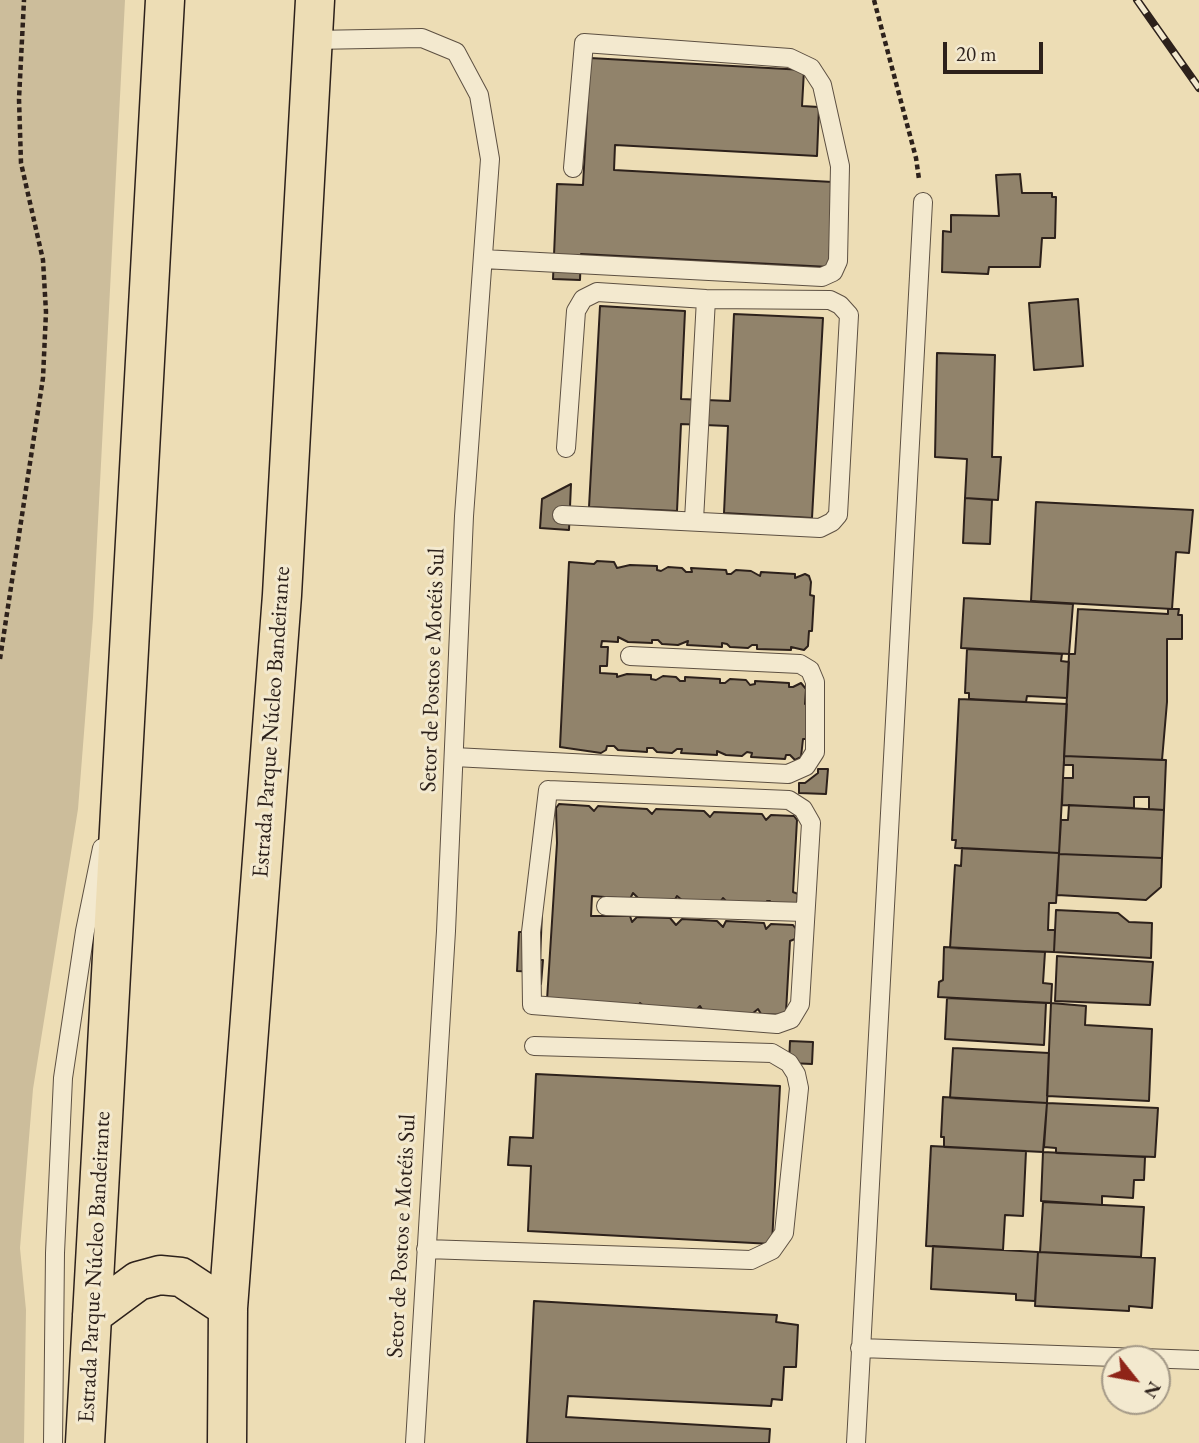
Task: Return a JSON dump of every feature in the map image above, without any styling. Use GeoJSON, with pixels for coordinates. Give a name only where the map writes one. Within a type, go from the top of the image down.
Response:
{"type":"FeatureCollection","features":[{"type":"Feature","properties":{"kind":"highway","name":"Estrada Parque Núcleo Bandeirante"},"geometry":{"type":"LineString","coordinates":[[85,1443],[165,0]]}},
{"type":"Feature","properties":{"kind":"highway","name":"Estrada Parque Núcleo Bandeirante"},"geometry":{"type":"LineString","coordinates":[[227,1443],[228,1308],[282,595],[316,0]]}},
{"type":"Feature","properties":{"kind":"highway"},"geometry":{"type":"LineString","coordinates":[[92,1315],[138,1281],[160,1275],[181,1277],[228,1308]]}},
{"type":"Feature","properties":{"kind":"lane","name":"Setor de Postos e Motéis Sul"},"geometry":{"type":"LineString","coordinates":[[313,40],[422,38],[456,52],[479,95],[490,159],[464,516],[446,931],[415,1443]]}},
{"type":"Feature","properties":{"kind":"lane"},"geometry":{"type":"LineString","coordinates":[[483,259],[822,277],[834,272],[838,261],[840,166],[822,85],[811,68],[790,58],[584,43],[573,168]]}},
{"type":"Feature","properties":{"kind":"lane"},"geometry":{"type":"LineString","coordinates":[[856,1443],[923,201]]}},
{"type":"Feature","properties":{"kind":"lane"},"geometry":{"type":"LineString","coordinates":[[562,516],[694,520],[820,528],[832,522],[838,515],[849,315],[840,305],[830,300],[706,299],[597,292],[583,299],[576,311],[566,449]]}},
{"type":"Feature","properties":{"kind":"lane"},"geometry":{"type":"LineString","coordinates":[[694,520],[706,299]]}},
{"type":"Feature","properties":{"kind":"lane"},"geometry":{"type":"LineString","coordinates":[[454,757],[788,774],[806,766],[815,752],[815,682],[810,670],[800,664],[630,656]]}},
{"type":"Feature","properties":{"kind":"lane"},"geometry":{"type":"LineString","coordinates":[[53,1443],[55,1253],[63,1078],[85,931],[125,735]]}},
{"type":"Feature","properties":{"kind":"lane"},"geometry":{"type":"LineString","coordinates":[[548,790],[789,800],[803,809],[811,823],[805,912],[800,1004],[791,1019],[777,1024],[532,1005],[531,932],[548,790]]}},
{"type":"Feature","properties":{"kind":"lane"},"geometry":{"type":"LineString","coordinates":[[606,906],[805,912]]}},
{"type":"Feature","properties":{"kind":"lane"},"geometry":{"type":"LineString","coordinates":[[426,1249],[751,1260],[772,1250],[784,1233],[799,1088],[796,1074],[789,1063],[772,1053],[534,1046]]}},
{"type":"Feature","properties":{"kind":"lane"},"geometry":{"type":"LineString","coordinates":[[860,1348],[1199,1360]]}},
{"type":"Feature","properties":{"kind":"path"},"geometry":{"type":"LineString","coordinates":[[0,659],[43,378],[46,312],[43,260],[20,163],[19,99],[24,0]]}},
{"type":"Feature","properties":{"kind":"path"},"geometry":{"type":"LineString","coordinates":[[874,0],[916,158],[923,201]]}},
{"type":"Feature","properties":{"kind":"shaded area"},"geometry":{"type":"Polygon","coordinates":[[[0,0],[125,0],[93,618],[78,809],[33,1089],[20,1248],[26,1310],[24,1443],[0,1443],[0,0]]]}},
{"type":"Feature","properties":{"kind":"building"},"geometry":{"type":"Polygon","coordinates":[[[590,58],[804,70],[802,106],[819,107],[817,156],[615,145],[614,170],[833,182],[829,267],[581,254],[580,280],[553,279],[557,184],[583,185],[590,58]]]}},
{"type":"Feature","properties":{"kind":"building"},"geometry":{"type":"Polygon","coordinates":[[[1020,174],[1022,193],[1052,193],[1052,197],[1056,197],[1055,238],[1042,238],[1040,267],[989,267],[988,274],[942,272],[943,231],[951,232],[951,215],[999,216],[996,175],[1020,174]]]}},
{"type":"Feature","properties":{"kind":"building"},"geometry":{"type":"Polygon","coordinates":[[[1078,299],[1083,366],[1034,370],[1029,303],[1078,299]]]}},
{"type":"Feature","properties":{"kind":"building"},"geometry":{"type":"Polygon","coordinates":[[[600,306],[685,311],[681,399],[730,401],[734,314],[823,318],[812,518],[724,513],[728,426],[681,424],[677,511],[589,507],[600,306]]]}},
{"type":"Feature","properties":{"kind":"building"},"geometry":{"type":"Polygon","coordinates":[[[937,353],[995,355],[992,457],[1001,457],[998,500],[965,498],[967,459],[935,457],[937,353]]]}},
{"type":"Feature","properties":{"kind":"building"},"geometry":{"type":"Polygon","coordinates":[[[571,484],[569,530],[540,528],[542,499],[571,484]]]}},
{"type":"Feature","properties":{"kind":"building"},"geometry":{"type":"Polygon","coordinates":[[[965,498],[992,500],[990,544],[963,543],[965,498]]]}},
{"type":"Feature","properties":{"kind":"building"},"geometry":{"type":"Polygon","coordinates":[[[1036,502],[1193,510],[1189,553],[1176,552],[1172,609],[1031,601],[1036,502]]]}},
{"type":"Feature","properties":{"kind":"building"},"geometry":{"type":"Polygon","coordinates":[[[597,561],[614,562],[617,568],[630,565],[657,566],[657,570],[661,571],[668,567],[682,568],[686,572],[692,572],[691,568],[726,570],[727,574],[736,570],[751,571],[760,576],[761,572],[795,574],[795,578],[805,574],[809,576],[810,595],[814,596],[812,631],[809,631],[808,646],[804,650],[791,647],[791,650],[757,649],[757,645],[748,648],[730,647],[722,643],[722,647],[687,645],[688,641],[678,645],[662,644],[658,640],[652,640],[652,643],[628,642],[618,637],[618,642],[602,641],[601,647],[608,647],[607,666],[600,666],[600,673],[617,674],[617,677],[627,674],[651,675],[651,679],[656,680],[663,676],[676,677],[680,681],[685,681],[685,677],[720,679],[720,683],[730,679],[746,680],[750,685],[755,684],[755,681],[789,683],[789,687],[801,683],[806,689],[805,704],[809,704],[807,739],[803,739],[801,757],[795,760],[790,755],[786,755],[785,759],[751,757],[752,753],[747,752],[742,756],[726,755],[717,751],[717,755],[681,753],[682,749],[672,753],[657,752],[653,748],[647,748],[647,752],[618,750],[614,746],[607,746],[601,753],[560,747],[569,562],[594,564],[597,561]]]}},
{"type":"Feature","properties":{"kind":"building"},"geometry":{"type":"Polygon","coordinates":[[[964,598],[1073,604],[1069,654],[961,648],[964,598]]]}},
{"type":"Feature","properties":{"kind":"building"},"geometry":{"type":"Polygon","coordinates":[[[1078,609],[1168,614],[1168,609],[1179,609],[1178,615],[1182,615],[1182,639],[1167,639],[1167,702],[1162,760],[1064,756],[1069,654],[1075,654],[1078,609]]]}},
{"type":"Feature","properties":{"kind":"building"},"geometry":{"type":"Polygon","coordinates":[[[967,649],[1062,654],[1061,661],[1069,662],[1067,698],[1027,696],[1026,702],[969,699],[969,693],[965,693],[967,649]]]}},
{"type":"Feature","properties":{"kind":"building"},"geometry":{"type":"Polygon","coordinates":[[[959,699],[1067,704],[1059,853],[955,848],[956,840],[952,840],[959,699]]]}},
{"type":"Feature","properties":{"kind":"building"},"geometry":{"type":"Polygon","coordinates":[[[1064,756],[1166,760],[1164,810],[1149,809],[1149,797],[1134,797],[1134,808],[1062,805],[1063,778],[1073,778],[1073,765],[1064,765],[1064,756]]]}},
{"type":"Feature","properties":{"kind":"building"},"geometry":{"type":"Polygon","coordinates":[[[818,769],[828,769],[826,794],[799,793],[799,783],[805,783],[818,773],[818,769]]]}},
{"type":"Feature","properties":{"kind":"building"},"geometry":{"type":"Polygon","coordinates":[[[559,804],[589,806],[594,811],[598,806],[647,809],[652,814],[656,809],[704,811],[710,817],[714,812],[762,814],[766,820],[771,815],[794,816],[797,820],[793,892],[798,894],[797,904],[773,906],[770,901],[728,903],[723,898],[719,903],[683,901],[677,896],[674,901],[639,899],[633,893],[630,899],[592,896],[591,916],[630,916],[632,922],[637,917],[670,918],[676,925],[682,919],[717,921],[723,927],[726,921],[764,923],[766,929],[771,924],[793,925],[796,929],[795,939],[790,941],[786,1012],[783,1015],[761,1014],[758,1009],[752,1014],[725,1013],[703,1011],[700,1006],[695,1011],[646,1008],[640,1003],[636,1008],[587,1005],[583,1000],[578,1005],[547,1000],[557,843],[556,808],[559,804]]]}},
{"type":"Feature","properties":{"kind":"building"},"geometry":{"type":"Polygon","coordinates":[[[1069,805],[1164,810],[1162,858],[1059,854],[1061,820],[1068,820],[1069,805]]]}},
{"type":"Feature","properties":{"kind":"building"},"geometry":{"type":"Polygon","coordinates":[[[962,848],[1059,853],[1056,903],[1049,903],[1048,930],[1055,930],[1054,952],[950,948],[955,865],[961,866],[962,848]]]}},
{"type":"Feature","properties":{"kind":"building"},"geometry":{"type":"Polygon","coordinates":[[[1059,854],[1162,858],[1161,887],[1146,900],[1057,895],[1059,854]]]}},
{"type":"Feature","properties":{"kind":"building"},"geometry":{"type":"Polygon","coordinates":[[[1056,910],[1118,913],[1129,922],[1152,923],[1151,958],[1054,952],[1056,910]]]}},
{"type":"Feature","properties":{"kind":"building"},"geometry":{"type":"Polygon","coordinates":[[[542,912],[541,984],[537,983],[537,972],[517,971],[519,932],[525,932],[542,912]]]}},
{"type":"Feature","properties":{"kind":"building"},"geometry":{"type":"Polygon","coordinates":[[[944,947],[1045,952],[1043,983],[1052,984],[1051,1003],[938,997],[939,982],[943,980],[944,947]]]}},
{"type":"Feature","properties":{"kind":"building"},"geometry":{"type":"Polygon","coordinates":[[[1057,956],[1153,962],[1150,1005],[1055,1001],[1057,956]]]}},
{"type":"Feature","properties":{"kind":"building"},"geometry":{"type":"Polygon","coordinates":[[[947,998],[1046,1003],[1044,1045],[945,1039],[947,998]]]}},
{"type":"Feature","properties":{"kind":"building"},"geometry":{"type":"Polygon","coordinates":[[[1051,1003],[1086,1006],[1085,1025],[1152,1029],[1149,1101],[1047,1096],[1051,1003]]]}},
{"type":"Feature","properties":{"kind":"building"},"geometry":{"type":"Polygon","coordinates":[[[790,1041],[813,1042],[812,1064],[789,1063],[790,1041]]]}},
{"type":"Feature","properties":{"kind":"building"},"geometry":{"type":"Polygon","coordinates":[[[953,1048],[1049,1053],[1047,1103],[950,1098],[953,1048]]]}},
{"type":"Feature","properties":{"kind":"building"},"geometry":{"type":"Polygon","coordinates":[[[536,1074],[780,1086],[772,1244],[528,1231],[531,1166],[508,1165],[510,1137],[533,1138],[536,1074]]]}},
{"type":"Feature","properties":{"kind":"building"},"geometry":{"type":"Polygon","coordinates":[[[943,1097],[1047,1103],[1043,1152],[944,1147],[944,1137],[941,1137],[943,1097]]]}},
{"type":"Feature","properties":{"kind":"building"},"geometry":{"type":"Polygon","coordinates":[[[1047,1103],[1158,1108],[1155,1157],[1056,1153],[1056,1148],[1044,1147],[1047,1103]]]}},
{"type":"Feature","properties":{"kind":"building"},"geometry":{"type":"Polygon","coordinates":[[[931,1146],[1026,1151],[1023,1216],[1005,1215],[1003,1250],[926,1246],[931,1146]]]}},
{"type":"Feature","properties":{"kind":"building"},"geometry":{"type":"Polygon","coordinates":[[[1043,1152],[1145,1157],[1144,1180],[1134,1180],[1133,1198],[1102,1196],[1102,1205],[1041,1201],[1043,1152]]]}},
{"type":"Feature","properties":{"kind":"building"},"geometry":{"type":"Polygon","coordinates":[[[1043,1202],[1144,1207],[1141,1257],[1040,1252],[1043,1202]]]}},
{"type":"Feature","properties":{"kind":"building"},"geometry":{"type":"Polygon","coordinates":[[[933,1246],[1038,1252],[1035,1301],[1016,1300],[1016,1294],[931,1289],[933,1246]]]}},
{"type":"Feature","properties":{"kind":"building"},"geometry":{"type":"Polygon","coordinates":[[[1038,1252],[1155,1258],[1152,1308],[1129,1306],[1129,1311],[1035,1306],[1038,1252]]]}},
{"type":"Feature","properties":{"kind":"building"},"geometry":{"type":"Polygon","coordinates":[[[534,1301],[777,1315],[776,1322],[798,1325],[796,1367],[784,1367],[782,1400],[772,1399],[771,1406],[568,1396],[566,1417],[770,1429],[769,1443],[527,1443],[534,1301]]]}},
{"type":"Feature","properties":{"kind":"railway"},"geometry":{"type":"LineString","coordinates":[[1137,0],[1199,88]]}}]}
